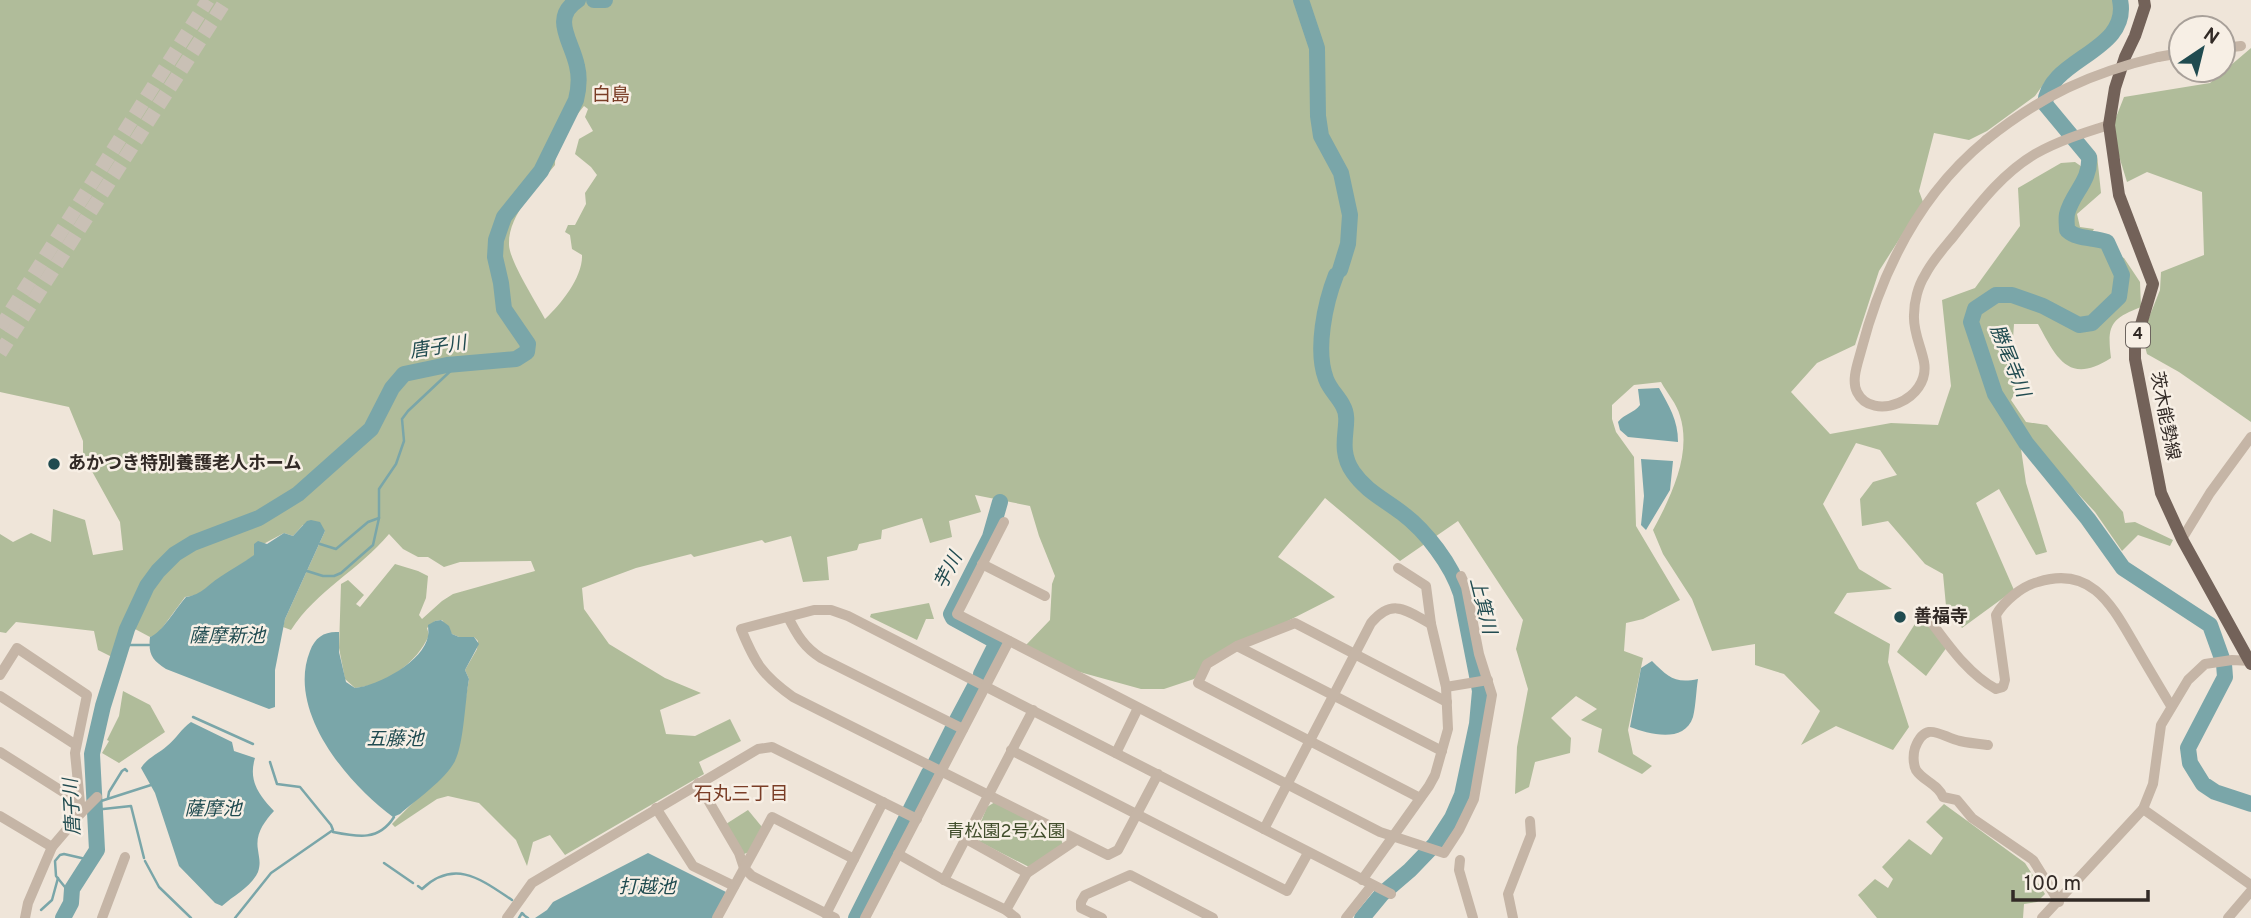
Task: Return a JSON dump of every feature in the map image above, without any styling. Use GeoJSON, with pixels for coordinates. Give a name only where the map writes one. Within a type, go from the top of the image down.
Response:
{"type":"FeatureCollection","features":[{"type":"Feature","properties":{"kind":"main road","name":"茨木能勢線"},"geometry":{"type":"LineString","coordinates":[[2144,0],[2145,6],[2102,127],[2119,195],[2153,284],[2135,345],[2135,359],[2161,493],[2182,539],[2250,662]]}},
{"type":"Feature","properties":{"kind":"street"},"geometry":{"type":"LineString","coordinates":[[2237,46],[2241,46]]}},
{"type":"Feature","properties":{"kind":"street"},"geometry":{"type":"LineString","coordinates":[[2102,127],[2066,139],[2015,168],[1997,184],[1924,275],[1916,296],[1913,316],[1925,368],[1915,392],[1905,402],[1879,406],[1857,394],[1854,383],[1866,331],[1895,255],[1938,188],[1963,159],[2010,121],[2085,78],[2117,66],[2167,55]]}},
{"type":"Feature","properties":{"kind":"street"},"geometry":{"type":"LineString","coordinates":[[2182,539],[2210,493],[2251,437]]}},
{"type":"Feature","properties":{"kind":"street"},"geometry":{"type":"LineString","coordinates":[[1004,522],[957,614],[1392,837],[1435,850],[1459,830],[1474,799],[1490,718],[1492,695],[1482,681],[1466,587],[1461,576]]}},
{"type":"Feature","properties":{"kind":"street"},"geometry":{"type":"LineString","coordinates":[[982,564],[1045,596]]}},
{"type":"Feature","properties":{"kind":"street"},"geometry":{"type":"LineString","coordinates":[[1346,918],[1392,837],[1435,775],[1448,729],[1446,687],[1426,586],[1398,568]]}},
{"type":"Feature","properties":{"kind":"street"},"geometry":{"type":"LineString","coordinates":[[1925,614],[1956,654],[1988,685],[1996,689],[2003,687],[2005,680],[1996,615],[2001,606],[2031,584],[2054,577],[2069,579],[2093,588],[2110,602],[2171,706]]}},
{"type":"Feature","properties":{"kind":"street"},"geometry":{"type":"LineString","coordinates":[[1264,829],[1371,623],[1390,608],[1400,608],[1432,624]]}},
{"type":"Feature","properties":{"kind":"street"},"geometry":{"type":"LineString","coordinates":[[1158,774],[1118,850],[1112,855],[1105,854],[793,697],[772,682],[754,661],[741,629],[814,610],[831,610],[986,686],[1158,774],[1308,853],[1387,892]]}},
{"type":"Feature","properties":{"kind":"street"},"geometry":{"type":"LineString","coordinates":[[788,617],[798,638],[807,649],[821,658],[963,729]]}},
{"type":"Feature","properties":{"kind":"street"},"geometry":{"type":"LineString","coordinates":[[1420,798],[1198,682],[1207,664],[1237,646],[1295,623],[1447,702]]}},
{"type":"Feature","properties":{"kind":"street"},"geometry":{"type":"LineString","coordinates":[[865,918],[898,854],[911,816],[942,771],[1009,640]]}},
{"type":"Feature","properties":{"kind":"street"},"geometry":{"type":"LineString","coordinates":[[1237,646],[1442,751]]}},
{"type":"Feature","properties":{"kind":"street"},"geometry":{"type":"LineString","coordinates":[[0,675],[18,648],[86,695],[76,746],[80,808]]}},
{"type":"Feature","properties":{"kind":"street"},"geometry":{"type":"LineString","coordinates":[[2042,918],[2143,809],[2153,785],[2161,725],[2188,680],[2205,664],[2232,660],[2250,662]]}},
{"type":"Feature","properties":{"kind":"street"},"geometry":{"type":"LineString","coordinates":[[1446,687],[1482,681]]}},
{"type":"Feature","properties":{"kind":"street"},"geometry":{"type":"LineString","coordinates":[[0,696],[76,746]]}},
{"type":"Feature","properties":{"kind":"street"},"geometry":{"type":"LineString","coordinates":[[1116,753],[1138,708]]}},
{"type":"Feature","properties":{"kind":"street"},"geometry":{"type":"LineString","coordinates":[[944,880],[1033,710]]}},
{"type":"Feature","properties":{"kind":"street"},"geometry":{"type":"LineString","coordinates":[[1988,745],[1959,741],[1935,731],[1929,732],[1921,737],[1915,748],[1913,758],[1916,771],[1941,790],[1943,797],[1956,800],[1972,818],[2034,860],[2059,902]]}},
{"type":"Feature","properties":{"kind":"street"},"geometry":{"type":"LineString","coordinates":[[507,918],[532,883],[758,749],[772,747],[911,816]]}},
{"type":"Feature","properties":{"kind":"street"},"geometry":{"type":"LineString","coordinates":[[1011,750],[1287,891],[1308,853]]}},
{"type":"Feature","properties":{"kind":"street"},"geometry":{"type":"LineString","coordinates":[[0,752],[80,808]]}},
{"type":"Feature","properties":{"kind":"street"},"geometry":{"type":"LineString","coordinates":[[698,783],[739,853],[744,868],[752,876],[830,916],[854,859],[883,802]]}},
{"type":"Feature","properties":{"kind":"street"},"geometry":{"type":"LineString","coordinates":[[25,918],[27,903],[52,847],[80,808],[94,800]]}},
{"type":"Feature","properties":{"kind":"street"},"geometry":{"type":"LineString","coordinates":[[656,808],[693,866],[734,886]]}},
{"type":"Feature","properties":{"kind":"street"},"geometry":{"type":"LineString","coordinates":[[2143,809],[2251,886]]}},
{"type":"Feature","properties":{"kind":"street"},"geometry":{"type":"LineString","coordinates":[[0,816],[52,847]]}},
{"type":"Feature","properties":{"kind":"street"},"geometry":{"type":"LineString","coordinates":[[718,918],[772,817],[854,859]]}},
{"type":"Feature","properties":{"kind":"street"},"geometry":{"type":"LineString","coordinates":[[1513,918],[1508,894],[1531,835],[1530,821]]}},
{"type":"Feature","properties":{"kind":"street"},"geometry":{"type":"LineString","coordinates":[[966,839],[1027,873]]}},
{"type":"Feature","properties":{"kind":"street"},"geometry":{"type":"LineString","coordinates":[[1006,910],[1027,873],[1076,840]]}},
{"type":"Feature","properties":{"kind":"street"},"geometry":{"type":"LineString","coordinates":[[898,854],[1006,910],[1016,918]]}},
{"type":"Feature","properties":{"kind":"street"},"geometry":{"type":"LineString","coordinates":[[102,918],[125,857]]}},
{"type":"Feature","properties":{"kind":"street"},"geometry":{"type":"LineString","coordinates":[[1460,860],[1459,870],[1475,917]]}},
{"type":"Feature","properties":{"kind":"street"},"geometry":{"type":"LineString","coordinates":[[1102,918],[1081,908],[1084,895],[1129,875],[1213,918]]}},
{"type":"Feature","properties":{"kind":"street"},"geometry":{"type":"LineString","coordinates":[[2228,918],[2251,891]]}},
{"type":"Feature","properties":{"kind":"green space"},"geometry":{"type":"Polygon","coordinates":[[[0,0],[2112,0],[2116,5],[2114,18],[2106,34],[2050,75],[2035,96],[1987,131],[1969,140],[1934,133],[1919,191],[1923,202],[1879,271],[1855,345],[1817,363],[1791,392],[1830,434],[1891,423],[1938,425],[1951,386],[1942,300],[1975,288],[2020,226],[2018,188],[2061,163],[2075,162],[2085,169],[2063,210],[2062,231],[2073,240],[2104,245],[2119,275],[2115,295],[2090,319],[2079,321],[2013,291],[1995,291],[1973,306],[1967,322],[1988,393],[2021,449],[2026,483],[2047,552],[2036,555],[1999,489],[1976,503],[2014,590],[1962,628],[1946,606],[1943,574],[1925,564],[1888,521],[1862,526],[1860,499],[1873,482],[1897,475],[1880,450],[1856,443],[1823,504],[1859,569],[1892,589],[1847,593],[1834,613],[1890,644],[1888,662],[1909,727],[1893,750],[1836,726],[1801,745],[1820,711],[1784,674],[1755,665],[1755,644],[1712,651],[1692,599],[1663,554],[1653,530],[1678,475],[1683,445],[1679,412],[1661,382],[1634,385],[1612,405],[1616,432],[1634,457],[1636,526],[1680,600],[1643,619],[1626,623],[1624,651],[1643,658],[1628,730],[1633,754],[1652,766],[1642,774],[1598,752],[1602,729],[1581,720],[1597,709],[1576,696],[1551,718],[1571,738],[1570,753],[1535,762],[1529,787],[1515,794],[1517,747],[1528,689],[1516,649],[1523,620],[1458,521],[1400,561],[1325,498],[1278,557],[1335,597],[1225,653],[1194,679],[1164,689],[1141,689],[1076,671],[1026,645],[1050,620],[1055,576],[1030,506],[975,495],[981,512],[949,521],[952,537],[930,543],[922,518],[882,530],[881,539],[859,544],[857,550],[827,557],[829,580],[803,582],[791,536],[765,543],[762,540],[694,557],[691,554],[636,568],[582,588],[584,609],[609,644],[665,678],[701,693],[660,710],[666,734],[695,736],[730,719],[741,741],[699,762],[704,774],[565,855],[550,835],[533,842],[527,866],[516,840],[479,803],[448,796],[437,799],[395,827],[392,824],[455,760],[469,679],[465,670],[477,649],[478,641],[474,637],[452,634],[442,620],[435,621],[427,628],[429,635],[417,655],[399,671],[378,682],[355,688],[345,679],[339,648],[341,584],[348,580],[364,595],[356,604],[360,607],[395,564],[428,576],[426,598],[419,615],[422,619],[453,594],[535,571],[531,561],[460,562],[444,567],[428,557],[418,557],[403,549],[389,534],[365,559],[313,603],[291,630],[283,627],[285,619],[325,531],[303,525],[293,536],[284,533],[254,549],[255,555],[197,595],[185,597],[157,635],[150,637],[135,629],[122,656],[110,656],[98,650],[94,631],[16,622],[6,633],[0,632],[0,534],[13,542],[31,533],[51,542],[53,509],[85,520],[93,555],[123,550],[120,522],[83,455],[83,441],[69,407],[0,392],[0,0]],[[584,106],[569,126],[558,149],[555,165],[525,202],[510,234],[510,252],[545,319],[570,290],[581,263],[582,255],[572,249],[570,235],[565,232],[568,225],[575,225],[586,204],[585,193],[597,175],[575,154],[579,139],[593,131],[585,117],[588,109],[584,106]]]}},
{"type":"Feature","properties":{"kind":"green space"},"geometry":{"type":"Polygon","coordinates":[[[2251,48],[2251,422],[2179,372],[2147,354],[2142,335],[2160,290],[2161,272],[2204,255],[2202,192],[2147,172],[2127,182],[2111,130],[2124,97],[2204,84],[2237,84],[2237,60],[2251,48]]]}},
{"type":"Feature","properties":{"kind":"green space"},"geometry":{"type":"Polygon","coordinates":[[[2097,155],[2101,193],[2077,214],[2080,227],[2094,229],[2091,234],[2076,234],[2071,228],[2074,209],[2089,176],[2092,157],[2097,155]]]}},
{"type":"Feature","properties":{"kind":"green space"},"geometry":{"type":"Polygon","coordinates":[[[2118,255],[2124,258],[2140,282],[2141,307],[2123,316],[2113,325],[2110,338],[2111,358],[2097,366],[2074,368],[2058,357],[2038,324],[2014,324],[2012,354],[2020,384],[2011,400],[2026,422],[2047,425],[2123,512],[2125,523],[2135,522],[2173,540],[2170,546],[2138,535],[2122,551],[2095,512],[2030,442],[1998,393],[1975,324],[1977,312],[1996,298],[2034,305],[2079,327],[2093,325],[2121,295],[2123,275],[2118,255]]]}},
{"type":"Feature","properties":{"kind":"green space"},"geometry":{"type":"Polygon","coordinates":[[[929,603],[934,619],[926,619],[917,640],[870,617],[871,614],[929,603]]]}},
{"type":"Feature","properties":{"kind":"green space"},"geometry":{"type":"Polygon","coordinates":[[[1920,616],[1947,647],[1926,676],[1897,652],[1920,616]]]}},
{"type":"Feature","properties":{"kind":"green space"},"geometry":{"type":"Polygon","coordinates":[[[123,691],[150,705],[165,732],[119,763],[102,753],[119,716],[123,691]]]}},
{"type":"Feature","properties":{"kind":"green space","name":"青松園2号公園"},"geometry":{"type":"Polygon","coordinates":[[[995,802],[1060,836],[1063,845],[1029,867],[980,842],[976,834],[987,807],[995,802]]]}},
{"type":"Feature","properties":{"kind":"green space"},"geometry":{"type":"Polygon","coordinates":[[[1944,804],[2025,863],[2045,894],[2037,902],[2024,904],[2023,918],[1877,918],[1858,895],[1875,879],[1888,888],[1893,879],[1882,867],[1909,839],[1931,855],[1943,838],[1926,822],[1944,804]]]}},
{"type":"Feature","properties":{"kind":"green space"},"geometry":{"type":"Polygon","coordinates":[[[748,810],[762,827],[749,852],[744,854],[726,824],[748,810]]]}},
{"type":"Feature","properties":{"kind":"water"},"geometry":{"type":"Polygon","coordinates":[[[1659,388],[1675,420],[1678,442],[1628,437],[1620,430],[1618,422],[1640,405],[1638,389],[1659,388]]]}},
{"type":"Feature","properties":{"kind":"water"},"geometry":{"type":"Polygon","coordinates":[[[1641,459],[1673,461],[1670,490],[1646,530],[1641,525],[1644,496],[1641,459]]]}},
{"type":"Feature","properties":{"kind":"water","name":"薩摩新池"},"geometry":{"type":"Polygon","coordinates":[[[311,520],[320,522],[325,531],[285,619],[275,670],[275,707],[269,709],[166,669],[157,663],[150,652],[150,637],[164,625],[186,597],[201,592],[254,555],[254,544],[258,541],[267,544],[284,533],[293,536],[311,520]]]}},
{"type":"Feature","properties":{"kind":"water","name":"五藤池"},"geometry":{"type":"Polygon","coordinates":[[[441,620],[449,626],[452,634],[474,637],[479,644],[465,670],[469,679],[458,753],[445,775],[393,817],[358,786],[341,766],[314,721],[307,698],[305,674],[310,651],[321,636],[339,632],[339,652],[346,682],[355,688],[365,686],[399,671],[409,663],[425,645],[428,625],[441,620]]]}},
{"type":"Feature","properties":{"kind":"water"},"geometry":{"type":"Polygon","coordinates":[[[1652,661],[1672,678],[1683,681],[1698,679],[1693,717],[1682,731],[1674,734],[1656,734],[1630,727],[1641,668],[1652,661]]]}},
{"type":"Feature","properties":{"kind":"water","name":"薩摩池"},"geometry":{"type":"Polygon","coordinates":[[[191,722],[232,742],[234,751],[255,758],[253,774],[256,787],[274,811],[259,834],[258,872],[247,886],[222,906],[215,903],[179,866],[155,793],[141,768],[191,722]]]}},
{"type":"Feature","properties":{"kind":"water","name":"打越池"},"geometry":{"type":"Polygon","coordinates":[[[648,853],[726,892],[713,918],[535,918],[553,902],[648,853]]]}},
{"type":"Feature","properties":{"kind":"waterway","name":"唐子川"},"geometry":{"type":"LineString","coordinates":[[63,918],[71,903],[72,889],[97,850],[92,754],[103,706],[127,629],[147,586],[158,571],[175,554],[193,543],[259,518],[298,494],[371,429],[392,388],[404,374],[447,365],[516,359],[527,352],[528,344],[504,309],[495,257],[496,240],[504,217],[541,171],[576,100],[578,70],[564,22],[565,14],[578,0]]}},
{"type":"Feature","properties":{"kind":"waterway","name":"唐子川"},"geometry":{"type":"LineString","coordinates":[[594,0],[605,0]]}},
{"type":"Feature","properties":{"kind":"waterway","name":"上箕川"},"geometry":{"type":"LineString","coordinates":[[1301,0],[1317,48],[1321,136],[1341,173],[1350,215],[1348,244],[1340,270]]}},
{"type":"Feature","properties":{"kind":"waterway","name":"勝尾寺川"},"geometry":{"type":"LineString","coordinates":[[2120,0],[2120,18],[2113,32],[2102,44],[2060,76],[2050,88],[2045,104],[2089,157],[2087,173],[2069,207],[2067,230],[2081,237],[2107,242],[2122,275],[2119,297],[2092,323],[2079,325],[2043,306],[2012,295],[1996,295],[1975,309],[1971,322],[1995,394],[2026,443],[2088,519],[2123,568],[2210,625],[2224,664],[2225,677],[2188,748],[2190,763],[2203,784],[2215,792],[2251,804]]}},
{"type":"Feature","properties":{"kind":"waterway","name":"上箕川"},"geometry":{"type":"LineString","coordinates":[[1336,275],[1325,313],[1321,354],[1326,379],[1346,413],[1345,453],[1348,462],[1364,484],[1420,529],[1451,572],[1461,594],[1480,691],[1477,724],[1462,795],[1452,818],[1435,844],[1382,894],[1362,918]]}},
{"type":"Feature","properties":{"kind":"waterway"},"geometry":{"type":"LineString","coordinates":[[307,571],[334,576],[373,545],[379,518],[379,489],[396,464],[404,441],[402,419],[459,363]]}},
{"type":"Feature","properties":{"kind":"waterway","name":"芋川"},"geometry":{"type":"LineString","coordinates":[[981,674],[997,642],[953,618],[951,614],[990,537],[1000,502]]}},
{"type":"Feature","properties":{"kind":"waterway"},"geometry":{"type":"LineString","coordinates":[[320,544],[336,549],[368,522],[379,518]]}},
{"type":"Feature","properties":{"kind":"waterway"},"geometry":{"type":"LineString","coordinates":[[122,645],[149,645]]}},
{"type":"Feature","properties":{"kind":"waterway","name":"芋川"},"geometry":{"type":"LineString","coordinates":[[957,720],[975,686]]}},
{"type":"Feature","properties":{"kind":"waterway"},"geometry":{"type":"LineString","coordinates":[[193,717],[253,744]]}},
{"type":"Feature","properties":{"kind":"waterway","name":"芋川"},"geometry":{"type":"LineString","coordinates":[[935,764],[952,730]]}},
{"type":"Feature","properties":{"kind":"waterway"},"geometry":{"type":"LineString","coordinates":[[235,918],[271,873],[333,830],[300,787],[277,784],[270,762]]}},
{"type":"Feature","properties":{"kind":"waterway"},"geometry":{"type":"LineString","coordinates":[[108,798],[122,771],[127,771]]}},
{"type":"Feature","properties":{"kind":"waterway","name":"芋川"},"geometry":{"type":"LineString","coordinates":[[856,918],[929,773]]}},
{"type":"Feature","properties":{"kind":"waterway"},"geometry":{"type":"LineString","coordinates":[[98,802],[151,785]]}},
{"type":"Feature","properties":{"kind":"waterway"},"geometry":{"type":"LineString","coordinates":[[94,810],[131,806],[144,858]]}},
{"type":"Feature","properties":{"kind":"waterway"},"geometry":{"type":"LineString","coordinates":[[333,832],[359,836],[375,834],[394,817]]}},
{"type":"Feature","properties":{"kind":"waterway"},"geometry":{"type":"LineString","coordinates":[[73,897],[56,876],[55,861],[64,854],[90,860]]}},
{"type":"Feature","properties":{"kind":"waterway"},"geometry":{"type":"LineString","coordinates":[[145,861],[159,887],[191,918]]}},
{"type":"Feature","properties":{"kind":"waterway"},"geometry":{"type":"LineString","coordinates":[[384,863],[413,883]]}},
{"type":"Feature","properties":{"kind":"waterway"},"geometry":{"type":"LineString","coordinates":[[418,886],[422,889],[446,875],[468,875],[490,885],[512,900]]}},
{"type":"Feature","properties":{"kind":"waterway"},"geometry":{"type":"LineString","coordinates":[[41,910],[52,900],[58,878]]}},
{"type":"Feature","properties":{"kind":"waterway"},"geometry":{"type":"LineString","coordinates":[[519,918],[522,913],[524,915]]}},
{"type":"Feature","properties":{"kind":"tunnel"},"geometry":{"type":"LineString","coordinates":[[0,328],[208,0]]}},
{"type":"Feature","properties":{"kind":"tunnel"},"geometry":{"type":"LineString","coordinates":[[0,353],[226,0]]}},
{"type":"Feature","properties":{"kind":"place","name":"あかつき特別養護老人ホーム"},"geometry":{"type":"Point","coordinates":[54,464]}},
{"type":"Feature","properties":{"kind":"place","name":"善福寺"},"geometry":{"type":"Point","coordinates":[1900,617]}},
{"type":"Feature","properties":{"kind":"district","name":"白島"},"geometry":{"type":"Point","coordinates":[611,96]}},
{"type":"Feature","properties":{"kind":"district","name":"石丸三丁目"},"geometry":{"type":"Point","coordinates":[741,795]}}]}
